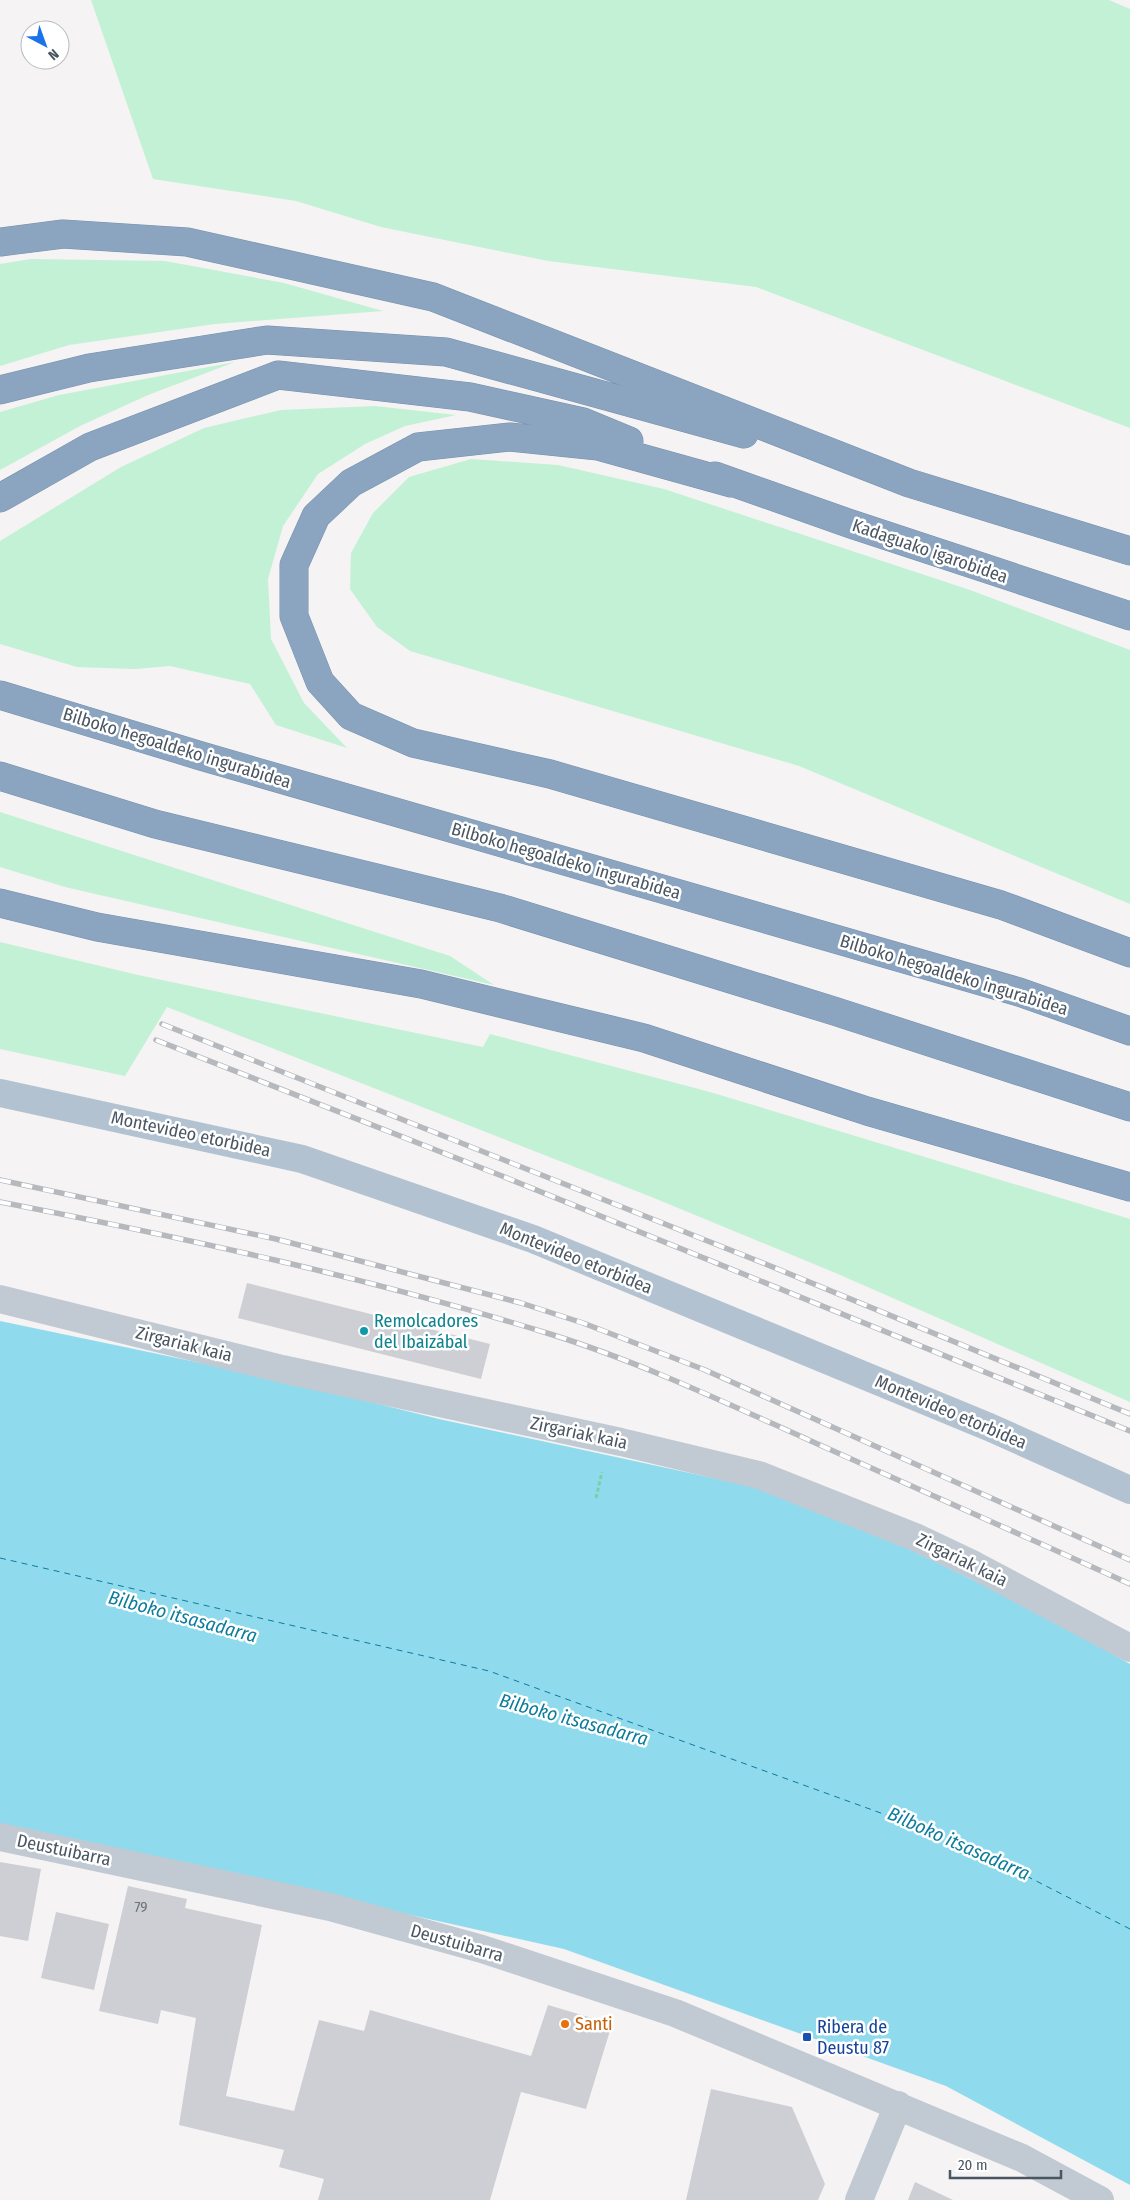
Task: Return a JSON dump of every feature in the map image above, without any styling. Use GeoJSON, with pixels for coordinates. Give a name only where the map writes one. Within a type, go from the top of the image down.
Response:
{"type":"FeatureCollection","features":[{"type":"Feature","properties":{"kind":"highway"},"geometry":{"type":"LineString","coordinates":[[0,242],[63,234],[187,242],[433,296],[918,486],[1130,551]]}},
{"type":"Feature","properties":{"kind":"highway"},"geometry":{"type":"LineString","coordinates":[[0,390],[89,368],[267,340],[446,352],[888,474]]}},
{"type":"Feature","properties":{"kind":"highway"},"geometry":{"type":"LineString","coordinates":[[0,498],[90,447],[278,375],[470,397],[583,422],[732,483]]}},
{"type":"Feature","properties":{"kind":"highway"},"geometry":{"type":"LineString","coordinates":[[732,483],[598,446],[510,436],[418,447],[351,483],[316,516],[294,564],[294,616],[320,682],[351,716],[413,743],[550,774],[1001,905],[1130,953]]}},
{"type":"Feature","properties":{"kind":"highway","name":"Kadaguako igarobidea"},"geometry":{"type":"LineString","coordinates":[[732,483],[1130,616]]}},
{"type":"Feature","properties":{"kind":"highway","name":"Bilboko hegoaldeko ingurabidea"},"geometry":{"type":"LineString","coordinates":[[0,695],[201,756],[1019,992],[1130,1031]]}},
{"type":"Feature","properties":{"kind":"highway"},"geometry":{"type":"LineString","coordinates":[[0,776],[155,824],[500,908],[834,1011],[1130,1108]]}},
{"type":"Feature","properties":{"kind":"highway"},"geometry":{"type":"LineString","coordinates":[[0,903],[97,927],[421,984],[644,1038],[867,1111],[1130,1187]]}},
{"type":"Feature","properties":{"kind":"main road","name":"Montevideo etorbidea"},"geometry":{"type":"LineString","coordinates":[[0,1093],[302,1159],[533,1239],[989,1427],[1130,1490]]}},
{"type":"Feature","properties":{"kind":"street","name":"Zirgariak kaia"},"geometry":{"type":"LineString","coordinates":[[0,1299],[282,1368],[621,1442],[759,1475],[915,1537],[974,1565],[1130,1648]]}},
{"type":"Feature","properties":{"kind":"street","name":"Deustuibarra"},"geometry":{"type":"LineString","coordinates":[[0,1837],[330,1906],[482,1949],[675,2013],[1022,2158],[1100,2200]]}},
{"type":"Feature","properties":{"kind":"street"},"geometry":{"type":"LineString","coordinates":[[859,2200],[898,2105]]}},
{"type":"Feature","properties":{"kind":"green space"},"geometry":{"type":"Polygon","coordinates":[[[91,0],[1109,0],[1130,9],[1130,428],[756,287],[548,261],[381,227],[296,201],[153,179],[91,0]]]}},
{"type":"Feature","properties":{"kind":"green space"},"geometry":{"type":"Polygon","coordinates":[[[31,259],[165,261],[284,283],[383,311],[215,324],[69,345],[0,366],[0,264],[31,259]]]}},
{"type":"Feature","properties":{"kind":"green space"},"geometry":{"type":"Polygon","coordinates":[[[235,362],[148,395],[80,426],[0,470],[0,412],[59,395],[235,362]]]}},
{"type":"Feature","properties":{"kind":"green space"},"geometry":{"type":"Polygon","coordinates":[[[375,406],[456,415],[405,426],[365,444],[318,474],[283,526],[268,579],[271,639],[304,703],[347,748],[276,725],[250,684],[170,666],[135,669],[77,667],[0,644],[0,541],[121,467],[204,428],[281,410],[375,406]]]}},
{"type":"Feature","properties":{"kind":"green space"},"geometry":{"type":"Polygon","coordinates":[[[471,459],[558,465],[664,489],[970,590],[1130,650],[1130,904],[799,766],[410,651],[377,627],[350,589],[351,553],[373,513],[409,477],[471,459]]]}},
{"type":"Feature","properties":{"kind":"green space"},"geometry":{"type":"Polygon","coordinates":[[[0,812],[450,956],[494,985],[65,887],[0,867],[0,812]]]}},
{"type":"Feature","properties":{"kind":"green space"},"geometry":{"type":"Polygon","coordinates":[[[0,942],[138,975],[483,1047],[490,1034],[710,1092],[1130,1219],[1130,1402],[838,1274],[654,1198],[167,1007],[125,1076],[0,1049],[0,942]]]}},
{"type":"Feature","properties":{"kind":"water","name":"Bilboko itsasadarra"},"geometry":{"type":"Polygon","coordinates":[[[0,1321],[282,1380],[439,1419],[755,1487],[909,1549],[1037,1611],[1130,1664],[1130,2185],[946,2086],[564,1949],[0,1824],[0,1321]]]}},
{"type":"Feature","properties":{"kind":"building","name":"Remolcadores del Ibaizábal"},"geometry":{"type":"Polygon","coordinates":[[[247,1283],[490,1344],[481,1379],[238,1318],[247,1283]]]}},
{"type":"Feature","properties":{"kind":"building"},"geometry":{"type":"Polygon","coordinates":[[[0,1862],[41,1869],[28,1941],[0,1936],[0,1862]]]}},
{"type":"Feature","properties":{"kind":"building"},"geometry":{"type":"Polygon","coordinates":[[[128,1886],[187,1899],[185,1908],[262,1925],[226,2096],[294,2111],[319,2020],[364,2031],[370,2010],[531,2056],[548,2005],[612,2024],[586,2109],[521,2092],[490,2200],[318,2200],[324,2179],[279,2167],[284,2150],[179,2125],[196,2018],[161,2010],[158,2024],[99,2011],[128,1886]]]}},
{"type":"Feature","properties":{"kind":"building"},"geometry":{"type":"Polygon","coordinates":[[[56,1912],[109,1924],[94,1990],[41,1978],[56,1912]]]}},
{"type":"Feature","properties":{"kind":"building"},"geometry":{"type":"Polygon","coordinates":[[[711,2089],[792,2107],[825,2184],[818,2200],[686,2200],[711,2089]]]}},
{"type":"Feature","properties":{"kind":"building"},"geometry":{"type":"Polygon","coordinates":[[[915,2182],[953,2200],[908,2200],[915,2182]]]}},
{"type":"Feature","properties":{"kind":"ferry route"},"geometry":{"type":"LineString","coordinates":[[0,1558],[489,1671],[958,1841],[1130,1929]]}},
{"type":"Feature","properties":{"kind":"railway"},"geometry":{"type":"LineString","coordinates":[[162,1024],[763,1263],[1130,1414]]}},
{"type":"Feature","properties":{"kind":"railway"},"geometry":{"type":"LineString","coordinates":[[156,1040],[502,1176],[1130,1431]]}},
{"type":"Feature","properties":{"kind":"railway"},"geometry":{"type":"LineString","coordinates":[[0,1180],[276,1239],[521,1303],[583,1323],[705,1370],[1130,1560]]}},
{"type":"Feature","properties":{"kind":"railway"},"geometry":{"type":"LineString","coordinates":[[0,1202],[277,1260],[414,1295],[584,1345],[650,1370],[715,1398],[1130,1584]]}},
{"type":"Feature","properties":{"kind":"place","name":"Remolcadores del Ibaizábal"},"geometry":{"type":"Point","coordinates":[364,1331]}},
{"type":"Feature","properties":{"kind":"place","name":"Santi"},"geometry":{"type":"Point","coordinates":[565,2024]}},
{"type":"Feature","properties":{"kind":"place","name":"Ribera de Deustu 87"},"geometry":{"type":"Point","coordinates":[807,2037]}}]}
